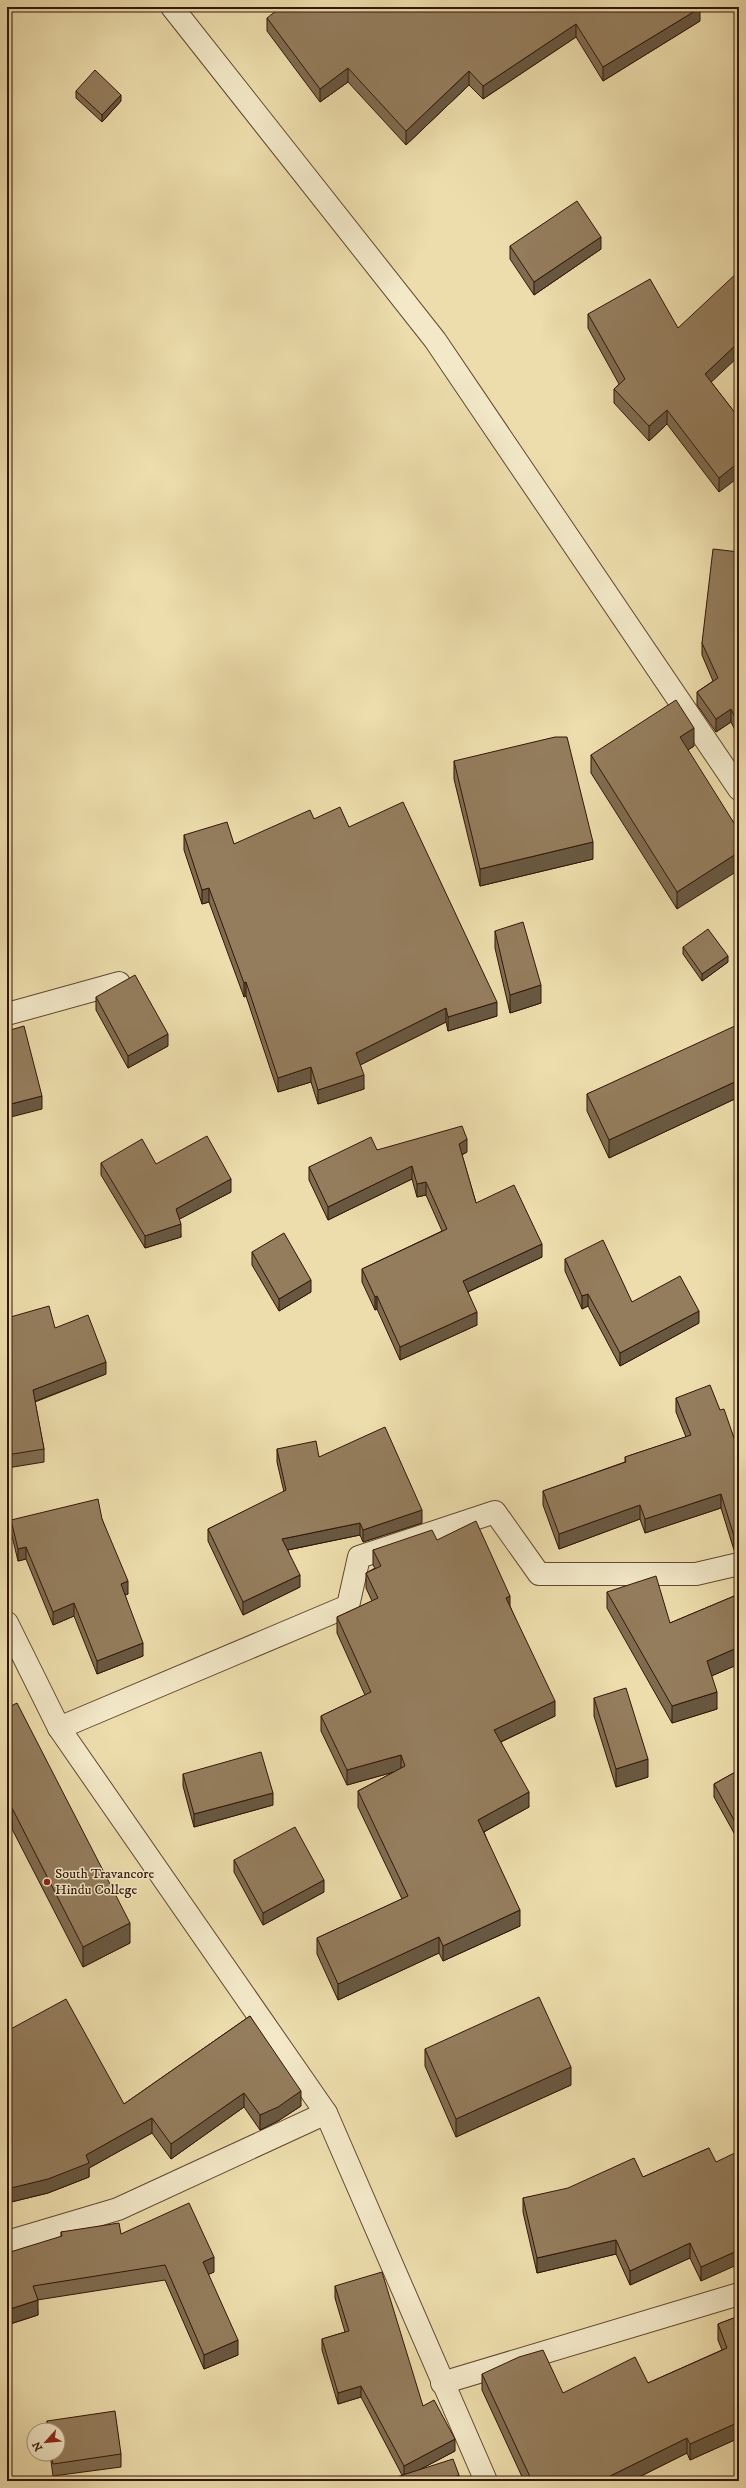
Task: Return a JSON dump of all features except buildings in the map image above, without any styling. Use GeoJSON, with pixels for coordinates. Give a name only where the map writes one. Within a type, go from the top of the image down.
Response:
{"type":"FeatureCollection","features":[{"type":"Feature","properties":{"kind":"street"},"geometry":{"type":"LineString","coordinates":[[172,7],[435,340],[739,789]]}},
{"type":"Feature","properties":{"kind":"street"},"geometry":{"type":"LineString","coordinates":[[7,1014],[119,983]]}},
{"type":"Feature","properties":{"kind":"street"},"geometry":{"type":"LineString","coordinates":[[59,1728],[348,1606],[359,1557],[495,1512],[539,1574],[696,1574],[739,1564]]}},
{"type":"Feature","properties":{"kind":"street"},"geometry":{"type":"LineString","coordinates":[[7,1623],[59,1728],[326,2113],[486,2481]]}},
{"type":"Feature","properties":{"kind":"street"},"geometry":{"type":"LineString","coordinates":[[7,2242],[118,2209],[326,2113]]}},
{"type":"Feature","properties":{"kind":"street"},"geometry":{"type":"LineString","coordinates":[[442,2382],[739,2294]]}},
{"type":"Feature","properties":{"kind":"place","name":"South Travancore Hindu College"},"geometry":{"type":"Point","coordinates":[47,1882]}}]}
